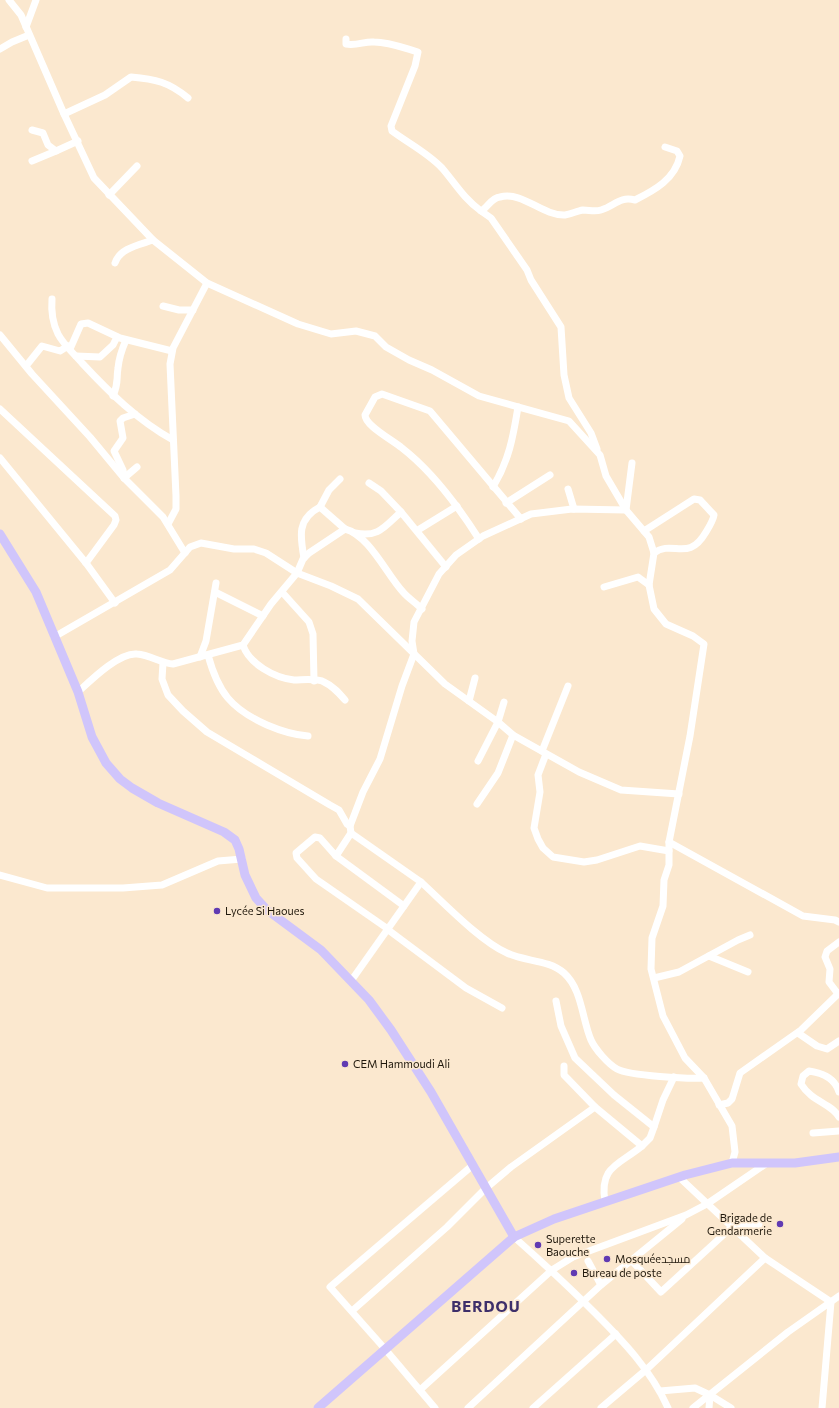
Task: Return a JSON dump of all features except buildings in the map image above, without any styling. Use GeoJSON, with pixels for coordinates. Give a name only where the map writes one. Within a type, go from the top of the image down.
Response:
{"type":"FeatureCollection","features":[{"type":"Feature","properties":{"kind":"main road"},"geometry":{"type":"LineString","coordinates":[[0,534],[36,592],[78,692],[92,737],[106,763],[120,779],[158,803],[224,832],[235,840],[250,888],[267,910],[321,950],[369,1000],[391,1030],[431,1092],[485,1189],[514,1237]]}},
{"type":"Feature","properties":{"kind":"main road"},"geometry":{"type":"LineString","coordinates":[[318,1408],[514,1237],[554,1219],[678,1177],[732,1163],[795,1163],[839,1157]]}},
{"type":"Feature","properties":{"kind":"street"},"geometry":{"type":"LineString","coordinates":[[9,0],[21,15],[64,114],[78,141],[94,178],[153,240],[207,283],[298,324],[331,334],[356,331],[375,336],[386,346],[409,360],[432,370],[479,396],[569,421],[600,455]]}},
{"type":"Feature","properties":{"kind":"street"},"geometry":{"type":"LineString","coordinates":[[26,27],[36,0]]}},
{"type":"Feature","properties":{"kind":"street"},"geometry":{"type":"LineString","coordinates":[[0,49],[29,35]]}},
{"type":"Feature","properties":{"kind":"street"},"geometry":{"type":"LineString","coordinates":[[346,39],[346,44],[354,45],[372,41],[382,42],[418,52],[415,66],[391,126],[392,131],[442,168],[470,204],[491,218],[527,270],[531,280],[561,327],[564,375],[569,398],[591,433],[600,455],[606,476],[626,510],[649,537],[654,553],[649,585],[654,609],[666,624],[693,636],[704,644],[679,794],[669,842],[669,865],[664,880],[663,906],[652,938],[651,969],[663,1016],[685,1058],[704,1078],[732,1126],[735,1152],[732,1163]]}},
{"type":"Feature","properties":{"kind":"street"},"geometry":{"type":"LineString","coordinates":[[64,114],[105,95],[131,77],[158,81],[175,87],[188,98]]}},
{"type":"Feature","properties":{"kind":"street"},"geometry":{"type":"LineString","coordinates":[[32,130],[41,132],[48,145],[56,151]]}},
{"type":"Feature","properties":{"kind":"street"},"geometry":{"type":"LineString","coordinates":[[32,160],[78,141]]}},
{"type":"Feature","properties":{"kind":"street"},"geometry":{"type":"LineString","coordinates":[[481,211],[487,208],[491,201],[500,196],[511,197],[564,215],[582,210],[599,211],[627,198],[635,200],[662,184],[675,170],[680,156],[677,151],[665,147]]}},
{"type":"Feature","properties":{"kind":"street"},"geometry":{"type":"LineString","coordinates":[[109,195],[137,166]]}},
{"type":"Feature","properties":{"kind":"street"},"geometry":{"type":"LineString","coordinates":[[115,263],[117,256],[125,250],[153,240]]}},
{"type":"Feature","properties":{"kind":"street"},"geometry":{"type":"LineString","coordinates":[[168,524],[176,509],[169,386],[172,351],[207,283]]}},
{"type":"Feature","properties":{"kind":"street"},"geometry":{"type":"LineString","coordinates":[[52,299],[51,315],[59,336],[76,356],[113,396],[135,414],[173,440]]}},
{"type":"Feature","properties":{"kind":"street"},"geometry":{"type":"LineString","coordinates":[[164,306],[179,310],[193,310]]}},
{"type":"Feature","properties":{"kind":"street"},"geometry":{"type":"LineString","coordinates":[[26,366],[44,345],[60,351],[69,347],[81,324],[88,323],[116,337],[172,351]]}},
{"type":"Feature","properties":{"kind":"street"},"geometry":{"type":"LineString","coordinates":[[0,335],[124,478],[163,517],[185,553]]}},
{"type":"Feature","properties":{"kind":"street"},"geometry":{"type":"LineString","coordinates":[[76,356],[100,357],[113,346],[116,337]]}},
{"type":"Feature","properties":{"kind":"street"},"geometry":{"type":"LineString","coordinates":[[113,396],[118,385],[117,370],[126,340]]}},
{"type":"Feature","properties":{"kind":"street"},"geometry":{"type":"LineString","coordinates":[[479,539],[457,506],[410,454],[368,424],[365,415],[375,397],[382,394],[430,411],[521,519]]}},
{"type":"Feature","properties":{"kind":"street"},"geometry":{"type":"LineString","coordinates":[[493,487],[505,466],[512,444],[518,408]]}},
{"type":"Feature","properties":{"kind":"street"},"geometry":{"type":"LineString","coordinates":[[0,409],[115,516],[116,520],[114,525],[86,563]]}},
{"type":"Feature","properties":{"kind":"street"},"geometry":{"type":"LineString","coordinates":[[124,478],[123,470],[114,451],[123,438],[120,421],[123,418],[135,414]]}},
{"type":"Feature","properties":{"kind":"street"},"geometry":{"type":"LineString","coordinates":[[0,458],[86,563],[115,603]]}},
{"type":"Feature","properties":{"kind":"street"},"geometry":{"type":"LineString","coordinates":[[626,510],[632,463]]}},
{"type":"Feature","properties":{"kind":"street"},"geometry":{"type":"LineString","coordinates":[[124,478],[137,467]]}},
{"type":"Feature","properties":{"kind":"street"},"geometry":{"type":"LineString","coordinates":[[506,503],[550,475]]}},
{"type":"Feature","properties":{"kind":"street"},"geometry":{"type":"LineString","coordinates":[[304,558],[300,536],[304,522],[309,514],[320,507],[329,490],[340,480]]}},
{"type":"Feature","properties":{"kind":"street"},"geometry":{"type":"LineString","coordinates":[[369,483],[381,491],[418,530],[446,567]]}},
{"type":"Feature","properties":{"kind":"street"},"geometry":{"type":"LineString","coordinates":[[568,489],[574,509]]}},
{"type":"Feature","properties":{"kind":"street"},"geometry":{"type":"LineString","coordinates":[[644,531],[694,499],[700,500],[714,515],[706,533],[694,547],[666,549],[654,553]]}},
{"type":"Feature","properties":{"kind":"street"},"geometry":{"type":"LineString","coordinates":[[418,530],[457,506]]}},
{"type":"Feature","properties":{"kind":"street"},"geometry":{"type":"LineString","coordinates":[[320,507],[345,529],[367,535],[375,533],[401,512]]}},
{"type":"Feature","properties":{"kind":"street"},"geometry":{"type":"LineString","coordinates":[[336,856],[351,829],[363,792],[380,758],[402,686],[414,654],[412,641],[414,622],[439,574],[456,555],[479,539],[531,514],[574,509],[626,510]]}},
{"type":"Feature","properties":{"kind":"street"},"geometry":{"type":"LineString","coordinates":[[78,692],[98,674],[123,657],[136,654],[163,663],[173,664],[242,646],[271,604],[296,573],[304,558],[345,529]]}},
{"type":"Feature","properties":{"kind":"street"},"geometry":{"type":"LineString","coordinates":[[353,532],[374,553],[403,593],[422,609]]}},
{"type":"Feature","properties":{"kind":"street"},"geometry":{"type":"LineString","coordinates":[[54,637],[170,570],[190,547],[201,543],[234,549],[254,549],[266,553],[296,573],[331,586],[358,599],[445,684],[498,722],[512,735],[579,772],[621,790],[679,794]]}},
{"type":"Feature","properties":{"kind":"street"},"geometry":{"type":"LineString","coordinates":[[604,587],[638,577],[649,585]]}},
{"type":"Feature","properties":{"kind":"street"},"geometry":{"type":"LineString","coordinates":[[200,657],[206,641],[216,583]]}},
{"type":"Feature","properties":{"kind":"street"},"geometry":{"type":"LineString","coordinates":[[215,592],[263,616]]}},
{"type":"Feature","properties":{"kind":"street"},"geometry":{"type":"LineString","coordinates":[[282,592],[309,622],[313,634],[314,681]]}},
{"type":"Feature","properties":{"kind":"street"},"geometry":{"type":"LineString","coordinates":[[242,646],[250,659],[262,668],[291,680],[323,681],[335,688],[345,700]]}},
{"type":"Feature","properties":{"kind":"street"},"geometry":{"type":"LineString","coordinates":[[208,655],[214,677],[234,706],[248,716],[284,732],[308,736]]}},
{"type":"Feature","properties":{"kind":"street"},"geometry":{"type":"LineString","coordinates":[[163,663],[162,679],[168,695],[206,732],[339,810],[351,829],[421,882],[483,938],[507,954],[555,966],[565,974],[573,986],[586,1018],[591,1040],[616,1069],[627,1073],[704,1078]]}},
{"type":"Feature","properties":{"kind":"street"},"geometry":{"type":"LineString","coordinates":[[469,701],[475,678]]}},
{"type":"Feature","properties":{"kind":"street"},"geometry":{"type":"LineString","coordinates":[[568,686],[544,753],[538,775],[540,792],[534,828],[543,848],[553,858],[584,862],[597,860],[640,846],[669,852]]}},
{"type":"Feature","properties":{"kind":"street"},"geometry":{"type":"LineString","coordinates":[[478,761],[498,722],[504,702]]}},
{"type":"Feature","properties":{"kind":"street"},"geometry":{"type":"LineString","coordinates":[[477,804],[498,773],[512,735]]}},
{"type":"Feature","properties":{"kind":"street"},"geometry":{"type":"LineString","coordinates":[[404,906],[336,856],[320,838],[315,837],[295,855],[316,880],[388,929],[466,988],[502,1008]]}},
{"type":"Feature","properties":{"kind":"street"},"geometry":{"type":"LineString","coordinates":[[669,842],[777,900],[803,916],[835,920],[839,922]]}},
{"type":"Feature","properties":{"kind":"street"},"geometry":{"type":"LineString","coordinates":[[0,875],[47,888],[162,885],[218,861],[242,859]]}},
{"type":"Feature","properties":{"kind":"street"},"geometry":{"type":"LineString","coordinates":[[351,981],[421,882]]}},
{"type":"Feature","properties":{"kind":"street"},"geometry":{"type":"LineString","coordinates":[[654,978],[678,972],[750,935]]}},
{"type":"Feature","properties":{"kind":"street"},"geometry":{"type":"LineString","coordinates":[[719,1105],[728,1103],[732,1099],[740,1073],[798,1033],[839,993],[829,982],[830,969],[825,957],[827,951],[839,942]]}},
{"type":"Feature","properties":{"kind":"street"},"geometry":{"type":"LineString","coordinates":[[709,956],[748,972]]}},
{"type":"Feature","properties":{"kind":"street"},"geometry":{"type":"LineString","coordinates":[[556,1001],[561,1026],[575,1058],[614,1095],[654,1127]]}},
{"type":"Feature","properties":{"kind":"street"},"geometry":{"type":"LineString","coordinates":[[798,1033],[817,1046],[827,1050],[839,1041]]}},
{"type":"Feature","properties":{"kind":"street"},"geometry":{"type":"LineString","coordinates":[[564,1066],[564,1075],[595,1107],[642,1146]]}},
{"type":"Feature","properties":{"kind":"street"},"geometry":{"type":"LineString","coordinates":[[838,1112],[813,1098],[805,1091],[801,1084],[803,1076],[810,1071],[820,1073],[832,1079],[839,1092]]}},
{"type":"Feature","properties":{"kind":"street"},"geometry":{"type":"LineString","coordinates":[[605,1202],[604,1181],[609,1170],[642,1146],[650,1138],[663,1100],[674,1077]]}},
{"type":"Feature","properties":{"kind":"street"},"geometry":{"type":"LineString","coordinates":[[352,1311],[447,1227],[485,1189],[510,1167],[595,1107]]}},
{"type":"Feature","properties":{"kind":"street"},"geometry":{"type":"LineString","coordinates":[[813,1132],[839,1131]]}},
{"type":"Feature","properties":{"kind":"street"},"geometry":{"type":"LineString","coordinates":[[420,1390],[552,1270],[573,1257],[686,1215],[707,1204],[766,1163]]}},
{"type":"Feature","properties":{"kind":"street"},"geometry":{"type":"LineString","coordinates":[[435,1408],[330,1287],[473,1165]]}},
{"type":"Feature","properties":{"kind":"street"},"geometry":{"type":"LineString","coordinates":[[678,1177],[765,1258],[831,1302]]}},
{"type":"Feature","properties":{"kind":"street"},"geometry":{"type":"LineString","coordinates":[[468,1408],[601,1285],[686,1215]]}},
{"type":"Feature","properties":{"kind":"street"},"geometry":{"type":"LineString","coordinates":[[721,1217],[740,1224],[759,1224]]}},
{"type":"Feature","properties":{"kind":"street"},"geometry":{"type":"LineString","coordinates":[[632,1261],[661,1292],[732,1227]]}},
{"type":"Feature","properties":{"kind":"street"},"geometry":{"type":"LineString","coordinates":[[514,1237],[552,1270],[616,1334],[647,1369],[668,1408]]}},
{"type":"Feature","properties":{"kind":"street"},"geometry":{"type":"LineString","coordinates":[[601,1408],[647,1369],[765,1258]]}},
{"type":"Feature","properties":{"kind":"street"},"geometry":{"type":"LineString","coordinates":[[588,1261],[601,1285]]}},
{"type":"Feature","properties":{"kind":"street"},"geometry":{"type":"LineString","coordinates":[[693,1408],[788,1332],[839,1296]]}},
{"type":"Feature","properties":{"kind":"street"},"geometry":{"type":"LineString","coordinates":[[822,1408],[831,1302]]}},
{"type":"Feature","properties":{"kind":"street"},"geometry":{"type":"LineString","coordinates":[[533,1408],[616,1334]]}},
{"type":"Feature","properties":{"kind":"street"},"geometry":{"type":"LineString","coordinates":[[660,1391],[695,1388],[710,1395],[730,1408]]}},
{"type":"Feature","properties":{"kind":"street"},"geometry":{"type":"LineString","coordinates":[[709,1408],[710,1395]]}},
{"type":"Feature","properties":{"kind":"place","name":"Lycée Si Haoues"},"geometry":{"type":"Point","coordinates":[217,911]}},
{"type":"Feature","properties":{"kind":"place","name":"CEM Hammoudi Ali"},"geometry":{"type":"Point","coordinates":[345,1064]}},
{"type":"Feature","properties":{"kind":"place","name":"Brigade de Gendarmerie"},"geometry":{"type":"Point","coordinates":[780,1224]}},
{"type":"Feature","properties":{"kind":"place","name":"Superette Baouche"},"geometry":{"type":"Point","coordinates":[538,1245]}},
{"type":"Feature","properties":{"kind":"place","name":"Mosquéeمسجد"},"geometry":{"type":"Point","coordinates":[607,1259]}},
{"type":"Feature","properties":{"kind":"place","name":"Bureau de poste"},"geometry":{"type":"Point","coordinates":[574,1273]}},
{"type":"Feature","properties":{"kind":"district","name":"BERDOU"},"geometry":{"type":"Point","coordinates":[486,1307]}}]}
